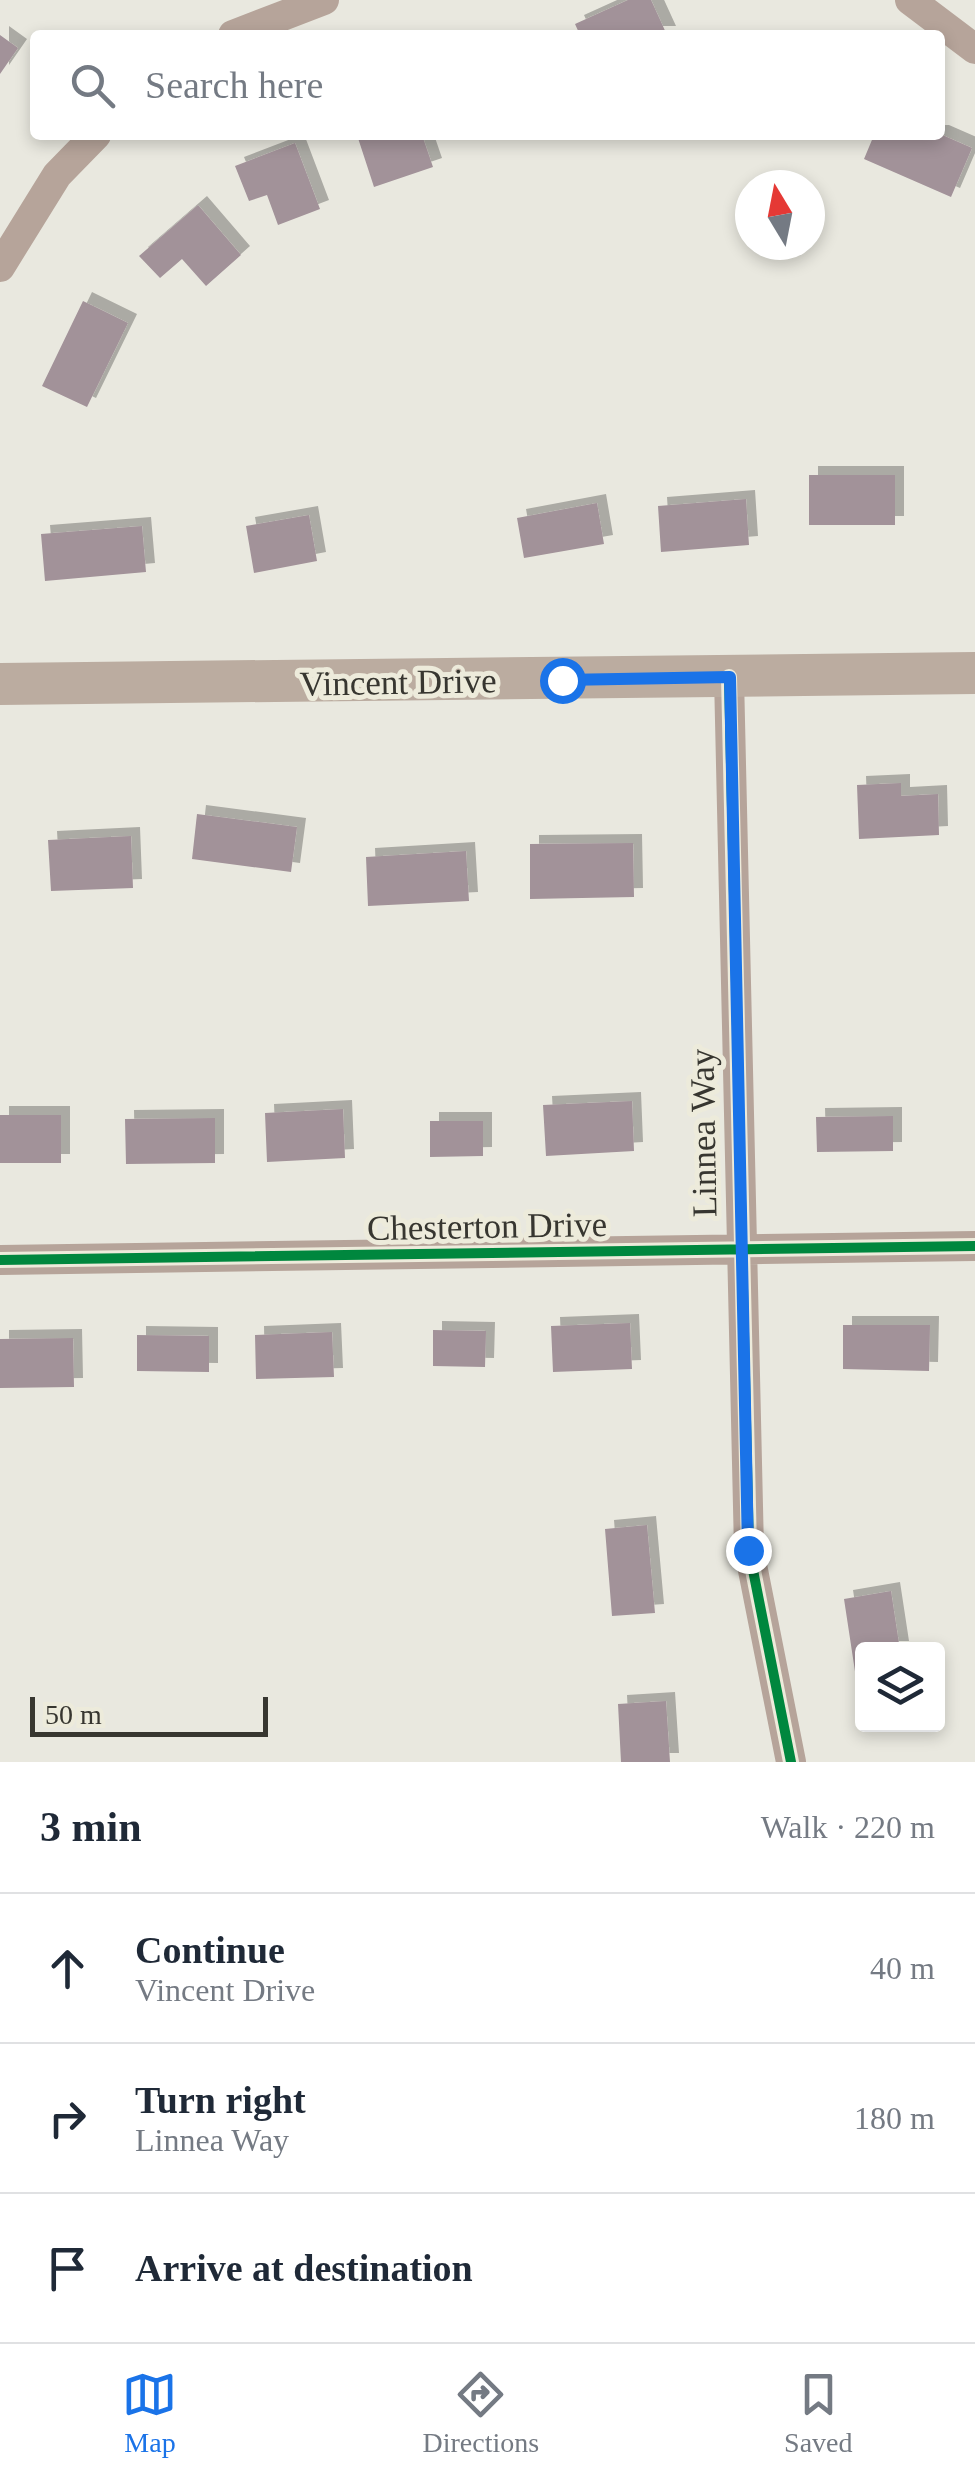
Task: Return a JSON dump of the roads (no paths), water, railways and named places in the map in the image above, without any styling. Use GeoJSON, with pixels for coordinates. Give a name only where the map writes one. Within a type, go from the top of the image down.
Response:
{"type":"FeatureCollection","features":[{"type":"Feature","properties":{"kind":"street"},"geometry":{"type":"LineString","coordinates":[[246,30],[324,0]]}},
{"type":"Feature","properties":{"kind":"street"},"geometry":{"type":"LineString","coordinates":[[910,0],[975,49]]}},
{"type":"Feature","properties":{"kind":"street"},"geometry":{"type":"LineString","coordinates":[[0,267],[58,175],[91,140]]}},
{"type":"Feature","properties":{"kind":"street","name":"Vincent Drive"},"geometry":{"type":"LineString","coordinates":[[0,684],[975,673]]}},
{"type":"Feature","properties":{"kind":"street","name":"Linnea Way"},"geometry":{"type":"LineString","coordinates":[[730,677],[748,1550],[791,1762]]}},
{"type":"Feature","properties":{"kind":"street","name":"Chesterton Drive"},"geometry":{"type":"LineString","coordinates":[[0,1260],[975,1246]]}}]}
